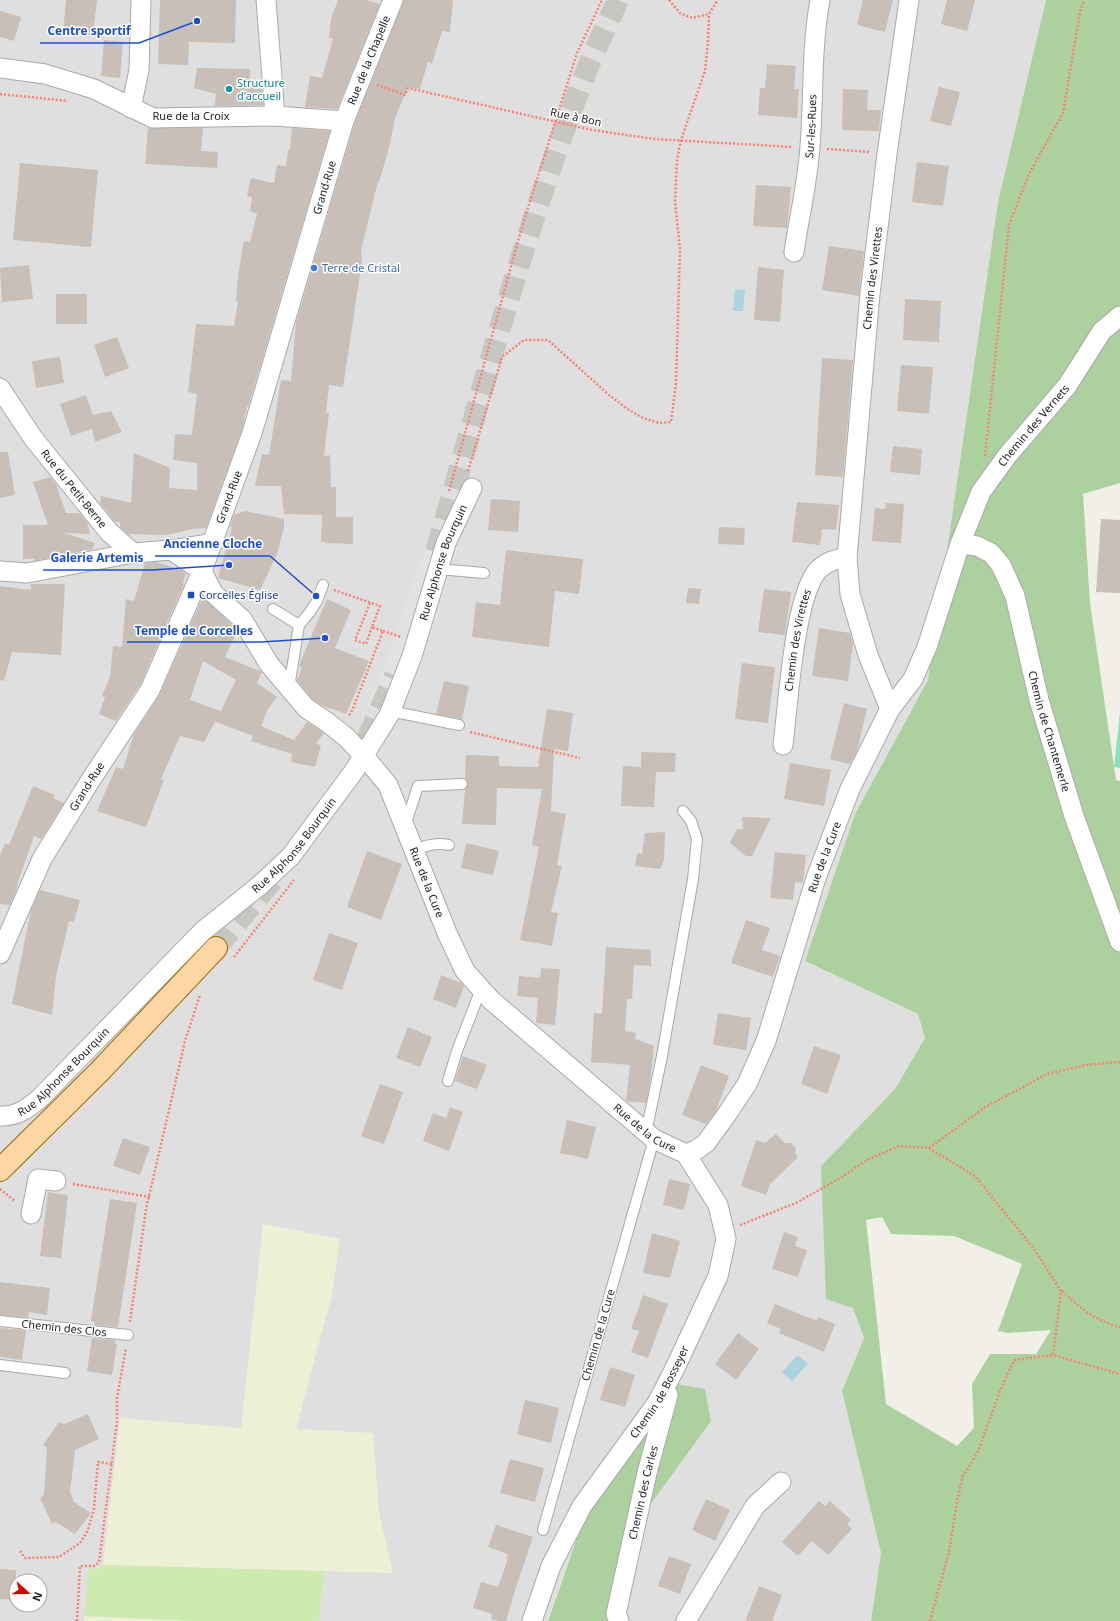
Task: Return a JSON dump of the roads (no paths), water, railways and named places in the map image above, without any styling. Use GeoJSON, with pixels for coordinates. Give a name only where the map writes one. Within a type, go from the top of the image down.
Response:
{"type":"FeatureCollection","features":[{"type":"Feature","properties":{"kind":"main road"},"geometry":{"type":"LineString","coordinates":[[0,1170],[99,1072],[224,955]]}},
{"type":"Feature","properties":{"kind":"street"},"geometry":{"type":"LineString","coordinates":[[131,108],[139,70],[141,0]]}},
{"type":"Feature","properties":{"kind":"street"},"geometry":{"type":"LineString","coordinates":[[266,0],[275,116]]}},
{"type":"Feature","properties":{"kind":"street","name":"Rue de la Chapelle"},"geometry":{"type":"LineString","coordinates":[[344,121],[394,0]]}},
{"type":"Feature","properties":{"kind":"street","name":"Sur-les-Rues"},"geometry":{"type":"LineString","coordinates":[[794,252],[820,0]]}},
{"type":"Feature","properties":{"kind":"street","name":"Chemin des Virettes"},"geometry":{"type":"LineString","coordinates":[[890,709],[866,649],[850,594],[847,558],[870,294],[887,154],[909,0]]}},
{"type":"Feature","properties":{"kind":"street","name":"Rue de la Croix"},"geometry":{"type":"LineString","coordinates":[[0,68],[45,74],[94,89],[153,118],[275,116],[344,121]]}},
{"type":"Feature","properties":{"kind":"street","name":"Grand-Rue"},"geometry":{"type":"LineString","coordinates":[[0,954],[42,859],[86,786],[150,690],[202,571],[252,433],[344,121]]}},
{"type":"Feature","properties":{"kind":"street","name":"Chemin des Vernets"},"geometry":{"type":"LineString","coordinates":[[960,544],[981,492],[1007,456],[1067,386],[1102,331],[1120,316]]}},
{"type":"Feature","properties":{"kind":"street","name":"Rue du Petit-Berne"},"geometry":{"type":"LineString","coordinates":[[0,388],[33,438],[109,532],[133,553]]}},
{"type":"Feature","properties":{"kind":"street","name":"Rue Alphonse Bourquin"},"geometry":{"type":"LineString","coordinates":[[0,1116],[18,1113],[28,1108],[39,1099],[203,931],[276,871],[291,856],[364,756],[390,711],[412,656],[446,543],[472,488]]}},
{"type":"Feature","properties":{"kind":"street"},"geometry":{"type":"LineString","coordinates":[[0,571],[27,573],[133,553],[171,550],[213,543]]}},
{"type":"Feature","properties":{"kind":"street","name":"Rue de la Cure"},"geometry":{"type":"LineString","coordinates":[[202,571],[213,593],[242,619],[269,664],[306,708],[339,731],[364,756],[388,785],[447,933],[465,971],[491,1000],[650,1136],[686,1154],[696,1150],[706,1143],[747,1084],[766,1041],[816,878],[850,789],[890,709],[913,679],[927,647],[960,544]]}},
{"type":"Feature","properties":{"kind":"street","name":"Chemin de Chantemerle"},"geometry":{"type":"LineString","coordinates":[[960,544],[977,546],[991,553],[1001,565],[1015,596],[1038,700],[1074,816],[1120,942]]}},
{"type":"Feature","properties":{"kind":"street"},"geometry":{"type":"LineString","coordinates":[[171,550],[202,571]]}},
{"type":"Feature","properties":{"kind":"street","name":"Chemin des Virettes"},"geometry":{"type":"LineString","coordinates":[[783,745],[800,613],[807,590],[818,570],[831,560],[847,558]]}},
{"type":"Feature","properties":{"kind":"street","name":"Chemin de Bosseyer"},"geometry":{"type":"LineString","coordinates":[[532,1621],[551,1566],[582,1506],[657,1403],[718,1276],[726,1239],[718,1205],[686,1154]]}},
{"type":"Feature","properties":{"kind":"street"},"geometry":{"type":"LineString","coordinates":[[31,1214],[38,1179],[56,1181]]}},
{"type":"Feature","properties":{"kind":"street","name":"Chemin des Carles"},"geometry":{"type":"LineString","coordinates":[[618,1621],[616,1614],[646,1473],[676,1366]]}},
{"type":"Feature","properties":{"kind":"street"},"geometry":{"type":"LineString","coordinates":[[686,1621],[755,1506],[780,1482]]}},
{"type":"Feature","properties":{"kind":"lane"},"geometry":{"type":"LineString","coordinates":[[438,569],[484,573]]}},
{"type":"Feature","properties":{"kind":"lane"},"geometry":{"type":"LineString","coordinates":[[289,688],[299,625],[317,601],[323,585]]}},
{"type":"Feature","properties":{"kind":"lane"},"geometry":{"type":"LineString","coordinates":[[273,609],[299,625]]}},
{"type":"Feature","properties":{"kind":"lane"},"geometry":{"type":"LineString","coordinates":[[390,711],[455,724]]}},
{"type":"Feature","properties":{"kind":"lane"},"geometry":{"type":"LineString","coordinates":[[405,826],[418,786],[462,784]]}},
{"type":"Feature","properties":{"kind":"lane","name":"Chemin de la Cure"},"geometry":{"type":"LineString","coordinates":[[543,1530],[650,1136],[662,1056],[693,879],[697,839],[691,821],[683,810]]}},
{"type":"Feature","properties":{"kind":"lane"},"geometry":{"type":"LineString","coordinates":[[414,850],[426,845],[441,843],[450,845]]}},
{"type":"Feature","properties":{"kind":"lane"},"geometry":{"type":"LineString","coordinates":[[448,1081],[457,1051],[481,989]]}},
{"type":"Feature","properties":{"kind":"lane","name":"Chemin des Clos"},"geometry":{"type":"LineString","coordinates":[[0,1321],[128,1335]]}},
{"type":"Feature","properties":{"kind":"lane"},"geometry":{"type":"LineString","coordinates":[[0,1365],[65,1373]]}},
{"type":"Feature","properties":{"kind":"water"},"geometry":{"type":"Polygon","coordinates":[[[735,289],[745,290],[743,311],[733,311],[735,289]]]}},
{"type":"Feature","properties":{"kind":"water"},"geometry":{"type":"Polygon","coordinates":[[[798,1355],[808,1364],[792,1381],[782,1372],[798,1355]]]}},
{"type":"Feature","properties":{"kind":"tunnel"},"geometry":{"type":"LineString","coordinates":[[436,552],[522,253],[562,135],[584,77],[618,0]]}},
{"type":"Feature","properties":{"kind":"tunnel"},"geometry":{"type":"LineString","coordinates":[[367,740],[395,676]]}},
{"type":"Feature","properties":{"kind":"tunnel"},"geometry":{"type":"LineString","coordinates":[[216,948],[275,877]]}},
{"type":"Feature","properties":{"kind":"place","name":"Centre sportif"},"geometry":{"type":"Point","coordinates":[197,21]}},
{"type":"Feature","properties":{"kind":"place","name":"Structure d'accueil"},"geometry":{"type":"Point","coordinates":[229,89]}},
{"type":"Feature","properties":{"kind":"place","name":"Terre de Cristal"},"geometry":{"type":"Point","coordinates":[314,268]}},
{"type":"Feature","properties":{"kind":"place","name":"Galerie Artemis"},"geometry":{"type":"Point","coordinates":[229,565]}},
{"type":"Feature","properties":{"kind":"place","name":"Corcelles Église"},"geometry":{"type":"Point","coordinates":[191,595]}},
{"type":"Feature","properties":{"kind":"place","name":"Ancienne Cloche"},"geometry":{"type":"Point","coordinates":[316,596]}},
{"type":"Feature","properties":{"kind":"place","name":"Temple de Corcelles"},"geometry":{"type":"Point","coordinates":[325,638]}}]}
